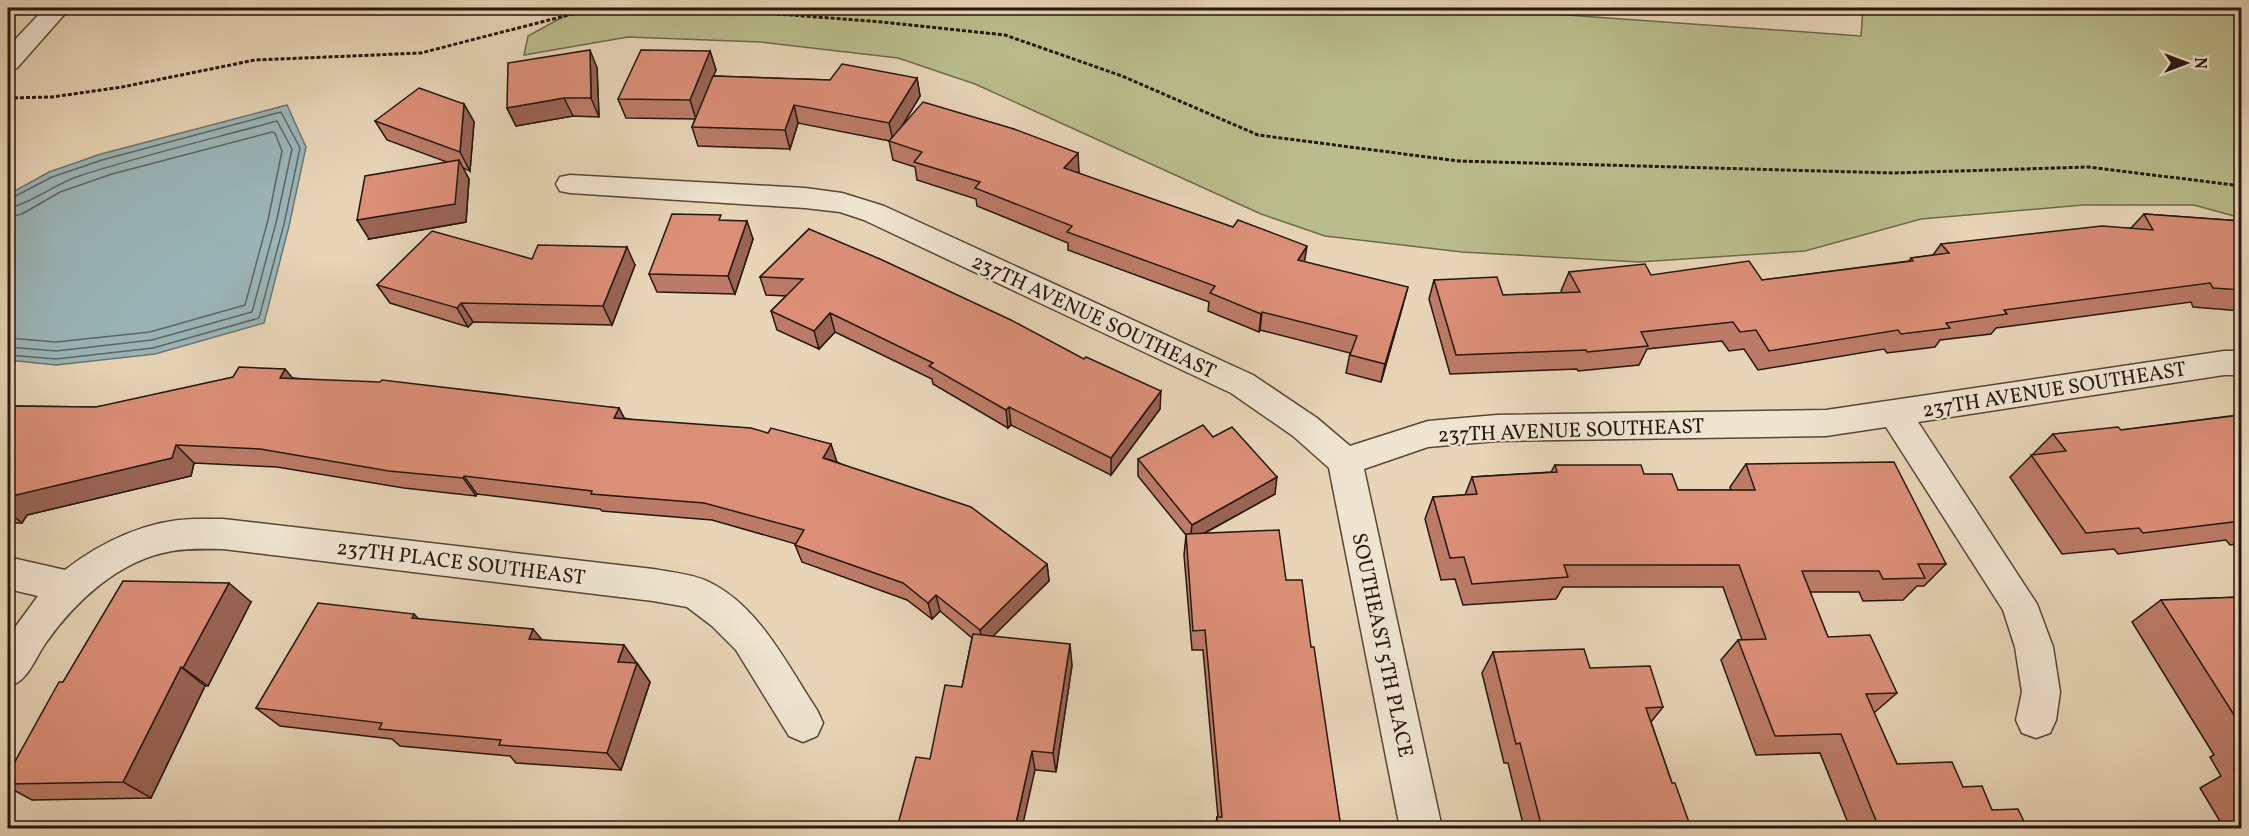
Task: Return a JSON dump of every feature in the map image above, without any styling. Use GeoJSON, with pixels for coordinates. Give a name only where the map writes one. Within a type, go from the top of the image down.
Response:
{"type":"FeatureCollection","features":[{"type":"Feature","properties":{"kind":"street"},"geometry":{"type":"LineString","coordinates":[[8,62],[56,10]]}},
{"type":"Feature","properties":{"kind":"street","name":"237TH AVENUE SOUTHEAST"},"geometry":{"type":"LineString","coordinates":[[570,184],[805,198],[842,203],[874,213],[1242,384],[1305,427],[1345,461],[1428,434],[1497,428],[1826,423],[2224,363],[2241,363]]}},
{"type":"Feature","properties":{"kind":"street"},"geometry":{"type":"LineString","coordinates":[[1895,414],[2019,604],[2034,647],[2041,692],[2036,720]]}},
{"type":"Feature","properties":{"kind":"street","name":"SOUTHEAST 5TH PLACE"},"geometry":{"type":"LineString","coordinates":[[1345,461],[1421,828]]}},
{"type":"Feature","properties":{"kind":"street","name":"237TH PLACE SOUTHEAST"},"geometry":{"type":"LineString","coordinates":[[8,670],[25,641],[68,587],[105,559],[146,543],[176,535],[223,534],[663,587],[696,593],[725,614],[749,638],[803,723]]}},
{"type":"Feature","properties":{"kind":"street"},"geometry":{"type":"LineString","coordinates":[[8,573],[68,587]]}},
{"type":"Feature","properties":{"kind":"path"},"geometry":{"type":"LineString","coordinates":[[8,98],[52,97],[122,87],[255,60],[421,53],[580,12],[680,8]]}},
{"type":"Feature","properties":{"kind":"path"},"geometry":{"type":"LineString","coordinates":[[699,8],[882,22],[1005,35],[1122,75],[1258,135],[1458,161],[1894,173],[2088,167],[2241,186]]}},
{"type":"Feature","properties":{"kind":"green space"},"geometry":{"type":"Polygon","coordinates":[[[58,8],[280,8],[53,13],[58,8]]]}},
{"type":"Feature","properties":{"kind":"green space"},"geometry":{"type":"Polygon","coordinates":[[[579,8],[1467,8],[1861,36],[1863,8],[2241,8],[2241,218],[2194,205],[2083,205],[1921,219],[1805,251],[1639,262],[1462,252],[1325,236],[1261,214],[975,84],[898,58],[760,42],[628,37],[524,55],[528,36],[579,8]]]}},
{"type":"Feature","properties":{"kind":"water"},"geometry":{"type":"Polygon","coordinates":[[[287,105],[306,147],[289,226],[264,323],[155,354],[56,365],[8,360],[8,198],[11,193],[49,172],[101,154],[287,105]]]}},
{"type":"Feature","properties":{"kind":"building"},"geometry":{"type":"Polygon","coordinates":[[[590,50],[591,98],[564,98],[507,108],[508,63],[590,50]]]}},
{"type":"Feature","properties":{"kind":"building"},"geometry":{"type":"Polygon","coordinates":[[[641,50],[710,51],[690,100],[618,99],[641,50]]]}},
{"type":"Feature","properties":{"kind":"building"},"geometry":{"type":"Polygon","coordinates":[[[842,64],[917,78],[889,123],[794,105],[785,130],[692,127],[713,76],[830,80],[842,64]]]}},
{"type":"Feature","properties":{"kind":"building"},"geometry":{"type":"Polygon","coordinates":[[[419,88],[464,104],[460,152],[375,121],[419,88]]]}},
{"type":"Feature","properties":{"kind":"building"},"geometry":{"type":"Polygon","coordinates":[[[923,102],[1014,129],[1078,153],[1064,168],[1233,227],[1238,220],[1307,246],[1298,260],[1408,287],[1385,364],[1350,355],[1357,336],[1262,312],[1261,314],[1210,293],[1215,286],[1067,232],[1072,226],[975,188],[980,182],[914,162],[922,152],[889,141],[923,102]]]}},
{"type":"Feature","properties":{"kind":"building"},"geometry":{"type":"Polygon","coordinates":[[[459,160],[455,204],[357,220],[365,176],[459,160]]]}},
{"type":"Feature","properties":{"kind":"building"},"geometry":{"type":"Polygon","coordinates":[[[672,214],[721,215],[719,220],[747,221],[728,276],[649,274],[672,214]]]}},
{"type":"Feature","properties":{"kind":"building"},"geometry":{"type":"Polygon","coordinates":[[[2144,214],[2241,221],[2241,290],[2213,288],[2210,283],[2004,310],[2007,314],[1946,323],[1950,328],[1901,334],[1898,330],[1769,351],[1756,330],[1740,332],[1733,322],[1641,332],[1648,346],[1587,352],[1586,350],[1456,355],[1434,280],[1497,277],[1503,295],[1580,292],[1569,272],[1645,264],[1651,275],[1749,261],[1762,280],[1913,261],[1911,258],[1949,253],[1941,244],[2102,226],[2153,230],[2144,214]]]}},
{"type":"Feature","properties":{"kind":"building"},"geometry":{"type":"Polygon","coordinates":[[[809,229],[880,259],[1011,320],[1084,359],[1086,357],[1161,391],[1111,458],[1009,407],[1006,410],[929,366],[933,363],[830,313],[814,331],[771,311],[803,279],[760,277],[809,229]]]}},
{"type":"Feature","properties":{"kind":"building"},"geometry":{"type":"Polygon","coordinates":[[[432,231],[532,259],[538,245],[627,247],[603,306],[461,303],[457,308],[377,285],[432,231]]]}},
{"type":"Feature","properties":{"kind":"building"},"geometry":{"type":"Polygon","coordinates":[[[239,367],[285,369],[280,378],[380,382],[382,380],[619,408],[614,418],[751,428],[768,433],[771,428],[831,444],[823,458],[971,507],[1047,564],[980,630],[936,595],[928,603],[903,583],[795,545],[804,530],[704,503],[591,494],[592,491],[464,476],[463,478],[389,471],[260,449],[176,445],[172,458],[8,497],[8,406],[96,407],[233,377],[239,367]]]}},
{"type":"Feature","properties":{"kind":"building"},"geometry":{"type":"Polygon","coordinates":[[[2241,415],[2241,521],[2143,533],[2139,528],[2086,533],[2031,455],[2066,451],[2053,434],[2118,427],[2121,430],[2241,415]]]}},
{"type":"Feature","properties":{"kind":"building"},"geometry":{"type":"Polygon","coordinates":[[[1203,425],[1213,437],[1232,427],[1277,477],[1192,525],[1138,459],[1203,425]]]}},
{"type":"Feature","properties":{"kind":"building"},"geometry":{"type":"Polygon","coordinates":[[[1894,462],[1946,564],[1918,564],[1925,578],[1883,579],[1879,571],[1802,571],[1828,637],[1870,635],[1897,693],[1866,694],[1897,764],[1952,762],[1963,787],[1982,786],[1992,810],[2018,809],[2027,828],[1879,828],[1841,734],[1775,736],[1738,640],[1766,639],[1739,565],[1564,565],[1568,577],[1472,584],[1464,557],[1450,558],[1433,497],[1477,494],[1472,477],[1557,472],[1555,465],[1641,465],[1644,474],[1672,474],[1678,490],[1755,490],[1746,464],[1894,462]]]}},
{"type":"Feature","properties":{"kind":"building"},"geometry":{"type":"Polygon","coordinates":[[[1279,530],[1286,580],[1302,580],[1341,828],[1218,828],[1217,817],[1222,817],[1205,630],[1193,631],[1186,534],[1279,530]]]}},
{"type":"Feature","properties":{"kind":"building"},"geometry":{"type":"Polygon","coordinates":[[[123,581],[229,583],[183,668],[181,667],[123,782],[8,784],[8,774],[59,682],[63,682],[123,581]]]}},
{"type":"Feature","properties":{"kind":"building"},"geometry":{"type":"Polygon","coordinates":[[[2241,597],[2241,726],[2161,600],[2241,597]]]}},
{"type":"Feature","properties":{"kind":"building"},"geometry":{"type":"Polygon","coordinates":[[[318,603],[414,614],[412,618],[533,629],[529,639],[624,645],[618,662],[637,663],[607,753],[499,745],[501,740],[379,729],[382,723],[256,708],[318,603]]]}},
{"type":"Feature","properties":{"kind":"building"},"geometry":{"type":"Polygon","coordinates":[[[973,634],[1070,644],[1053,753],[1032,751],[1015,828],[897,828],[916,757],[930,759],[945,685],[962,687],[973,634]]]}},
{"type":"Feature","properties":{"kind":"building"},"geometry":{"type":"Polygon","coordinates":[[[1584,649],[1590,668],[1650,666],[1663,707],[1646,708],[1672,783],[1675,783],[1691,828],[1542,828],[1520,743],[1516,744],[1493,652],[1584,649]]]}},
{"type":"Feature","properties":{"kind":"building"},"geometry":{"type":"Polygon","coordinates":[[[2234,769],[2241,769],[2241,782],[2234,769]]]}}]}
